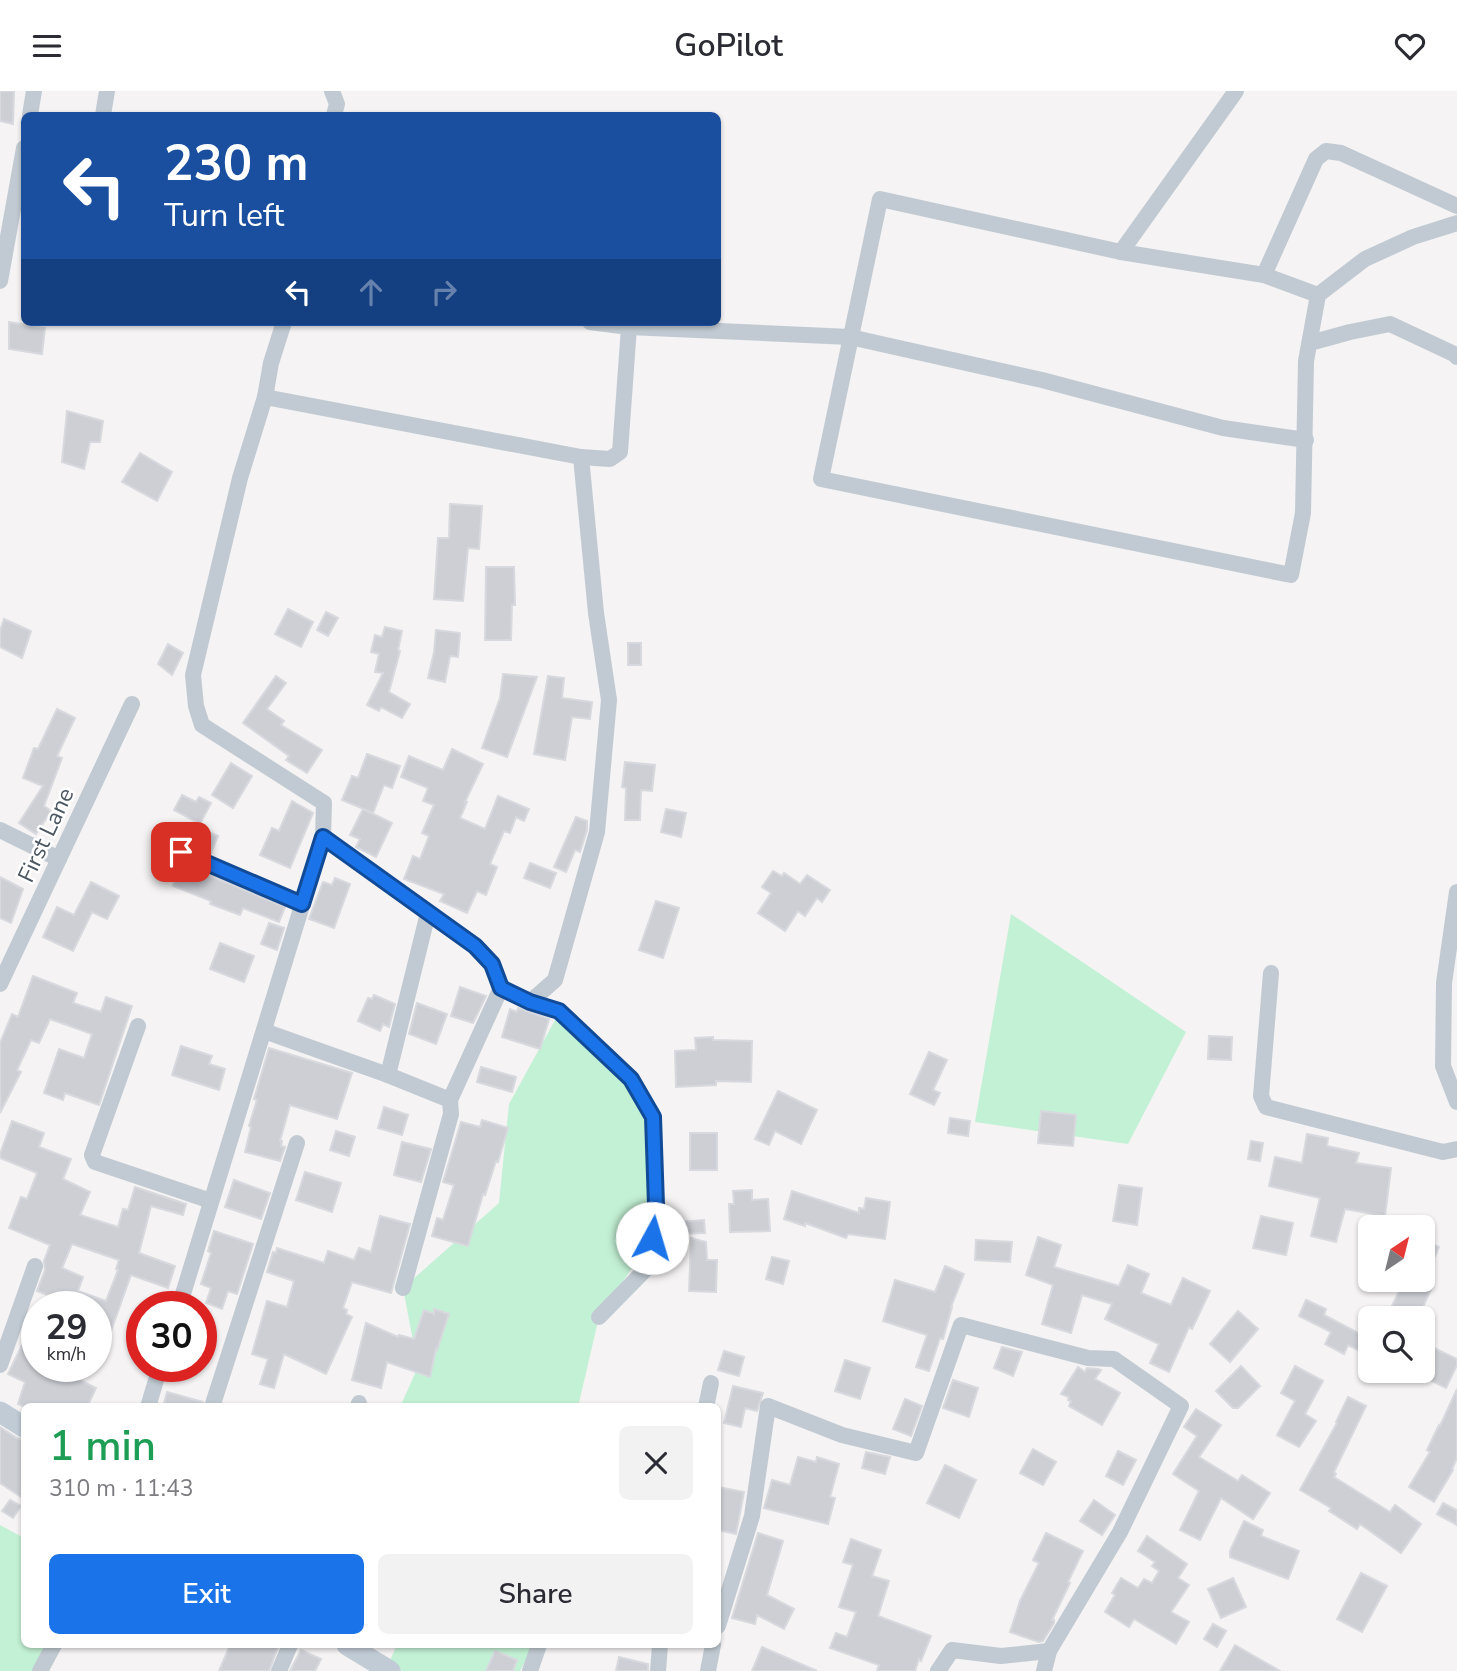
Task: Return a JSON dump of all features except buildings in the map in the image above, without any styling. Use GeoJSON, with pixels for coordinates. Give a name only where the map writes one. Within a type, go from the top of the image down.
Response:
{"type":"FeatureCollection","features":[{"type":"Feature","properties":{"kind":"street"},"geometry":{"type":"LineString","coordinates":[[30,112],[34,91]]}},
{"type":"Feature","properties":{"kind":"street"},"geometry":{"type":"LineString","coordinates":[[104,112],[107,91]]}},
{"type":"Feature","properties":{"kind":"street"},"geometry":{"type":"LineString","coordinates":[[332,91],[337,104],[335,112]]}},
{"type":"Feature","properties":{"kind":"street"},"geometry":{"type":"LineString","coordinates":[[1121,252],[1236,91]]}},
{"type":"Feature","properties":{"kind":"street"},"geometry":{"type":"LineString","coordinates":[[1264,275],[1316,159],[1326,151],[1342,153],[1457,206]]}},
{"type":"Feature","properties":{"kind":"street"},"geometry":{"type":"LineString","coordinates":[[0,281],[5,236],[21,162]]}},
{"type":"Feature","properties":{"kind":"street"},"geometry":{"type":"LineString","coordinates":[[1318,295],[1264,275],[1121,252],[880,199],[821,479],[1291,575],[1303,513],[1306,361],[1318,295],[1365,259],[1413,237],[1457,223]]}},
{"type":"Feature","properties":{"kind":"street"},"geometry":{"type":"LineString","coordinates":[[1310,343],[1390,324],[1457,357]]}},
{"type":"Feature","properties":{"kind":"street"},"geometry":{"type":"LineString","coordinates":[[183,1291],[323,837],[324,803],[202,725],[196,706],[193,675],[240,478],[265,397],[271,363],[283,326]]}},
{"type":"Feature","properties":{"kind":"street"},"geometry":{"type":"LineString","coordinates":[[621,326],[850,337],[1042,380],[1223,428],[1306,440]]}},
{"type":"Feature","properties":{"kind":"street"},"geometry":{"type":"LineString","coordinates":[[265,397],[581,457],[610,459],[620,452],[629,327]]}},
{"type":"Feature","properties":{"kind":"street"},"geometry":{"type":"LineString","coordinates":[[530,1002],[555,980],[597,832],[601,793],[609,700],[596,613],[581,457]]}},
{"type":"Feature","properties":{"kind":"street","name":"First Lane"},"geometry":{"type":"LineString","coordinates":[[0,984],[132,704]]}},
{"type":"Feature","properties":{"kind":"street"},"geometry":{"type":"LineString","coordinates":[[0,830],[60,859]]}},
{"type":"Feature","properties":{"kind":"street"},"geometry":{"type":"LineString","coordinates":[[323,837],[475,946],[492,964],[501,988],[530,1002],[559,1011],[631,1079],[653,1117],[656,1205],[649,1266],[599,1317]]}},
{"type":"Feature","properties":{"kind":"street"},"geometry":{"type":"LineString","coordinates":[[181,852],[302,904]]}},
{"type":"Feature","properties":{"kind":"street"},"geometry":{"type":"LineString","coordinates":[[1457,892],[1444,983],[1443,1066],[1457,1102]]}},
{"type":"Feature","properties":{"kind":"street"},"geometry":{"type":"LineString","coordinates":[[388,1075],[428,913]]}},
{"type":"Feature","properties":{"kind":"street"},"geometry":{"type":"LineString","coordinates":[[1271,973],[1261,1096],[1266,1107],[1443,1152],[1457,1149]]}},
{"type":"Feature","properties":{"kind":"street"},"geometry":{"type":"LineString","coordinates":[[403,1288],[451,1114],[450,1100],[501,988]]}},
{"type":"Feature","properties":{"kind":"street"},"geometry":{"type":"LineString","coordinates":[[138,1026],[92,1155],[95,1162],[211,1201]]}},
{"type":"Feature","properties":{"kind":"street"},"geometry":{"type":"LineString","coordinates":[[264,1031],[450,1100]]}},
{"type":"Feature","properties":{"kind":"street"},"geometry":{"type":"LineString","coordinates":[[213,1403],[297,1143]]}},
{"type":"Feature","properties":{"kind":"street"},"geometry":{"type":"LineString","coordinates":[[0,1365],[35,1266]]}},
{"type":"Feature","properties":{"kind":"street"},"geometry":{"type":"LineString","coordinates":[[721,1616],[752,1515],[768,1406],[842,1435],[916,1453],[961,1325],[1088,1357],[1114,1359],[1181,1406],[1121,1532],[1049,1651],[1044,1671]]}},
{"type":"Feature","properties":{"kind":"street"},"geometry":{"type":"LineString","coordinates":[[149,1403],[156,1382]]}},
{"type":"Feature","properties":{"kind":"street"},"geometry":{"type":"LineString","coordinates":[[707,1403],[711,1383]]}},
{"type":"Feature","properties":{"kind":"street"},"geometry":{"type":"LineString","coordinates":[[0,1412],[21,1425]]}},
{"type":"Feature","properties":{"kind":"street"},"geometry":{"type":"LineString","coordinates":[[40,1671],[52,1648]]}},
{"type":"Feature","properties":{"kind":"street"},"geometry":{"type":"LineString","coordinates":[[278,1671],[289,1648]]}},
{"type":"Feature","properties":{"kind":"street"},"geometry":{"type":"LineString","coordinates":[[352,1648],[390,1671]]}},
{"type":"Feature","properties":{"kind":"street"},"geometry":{"type":"LineString","coordinates":[[530,1671],[538,1648]]}},
{"type":"Feature","properties":{"kind":"street"},"geometry":{"type":"LineString","coordinates":[[658,1671],[660,1648]]}},
{"type":"Feature","properties":{"kind":"street"},"geometry":{"type":"LineString","coordinates":[[708,1671],[712,1648]]}},
{"type":"Feature","properties":{"kind":"street"},"geometry":{"type":"LineString","coordinates":[[938,1671],[952,1650],[1001,1657],[1049,1651]]}},
{"type":"Feature","properties":{"kind":"green space"},"geometry":{"type":"Polygon","coordinates":[[[1011,914],[1186,1032],[1128,1144],[975,1122],[1011,914]]]}},
{"type":"Feature","properties":{"kind":"green space"},"geometry":{"type":"Polygon","coordinates":[[[560,1011],[653,1117],[652,1238],[599,1317],[579,1403],[402,1403],[418,1367],[403,1288],[499,1203],[509,1104],[560,1011]]]}},
{"type":"Feature","properties":{"kind":"green space"},"geometry":{"type":"Polygon","coordinates":[[[0,1525],[21,1536],[21,1648],[60,1648],[49,1671],[0,1671],[0,1525]]]}},
{"type":"Feature","properties":{"kind":"green space"},"geometry":{"type":"Polygon","coordinates":[[[396,1648],[532,1648],[520,1671],[386,1669],[396,1648]]]}},
{"type":"Feature","properties":{"kind":"route"},"geometry":{"type":"LineString","coordinates":[[181,852],[302,904],[323,837],[475,946],[492,964],[501,988],[530,1002],[559,1011],[631,1079],[653,1117],[656,1205],[652,1238]]}}]}
